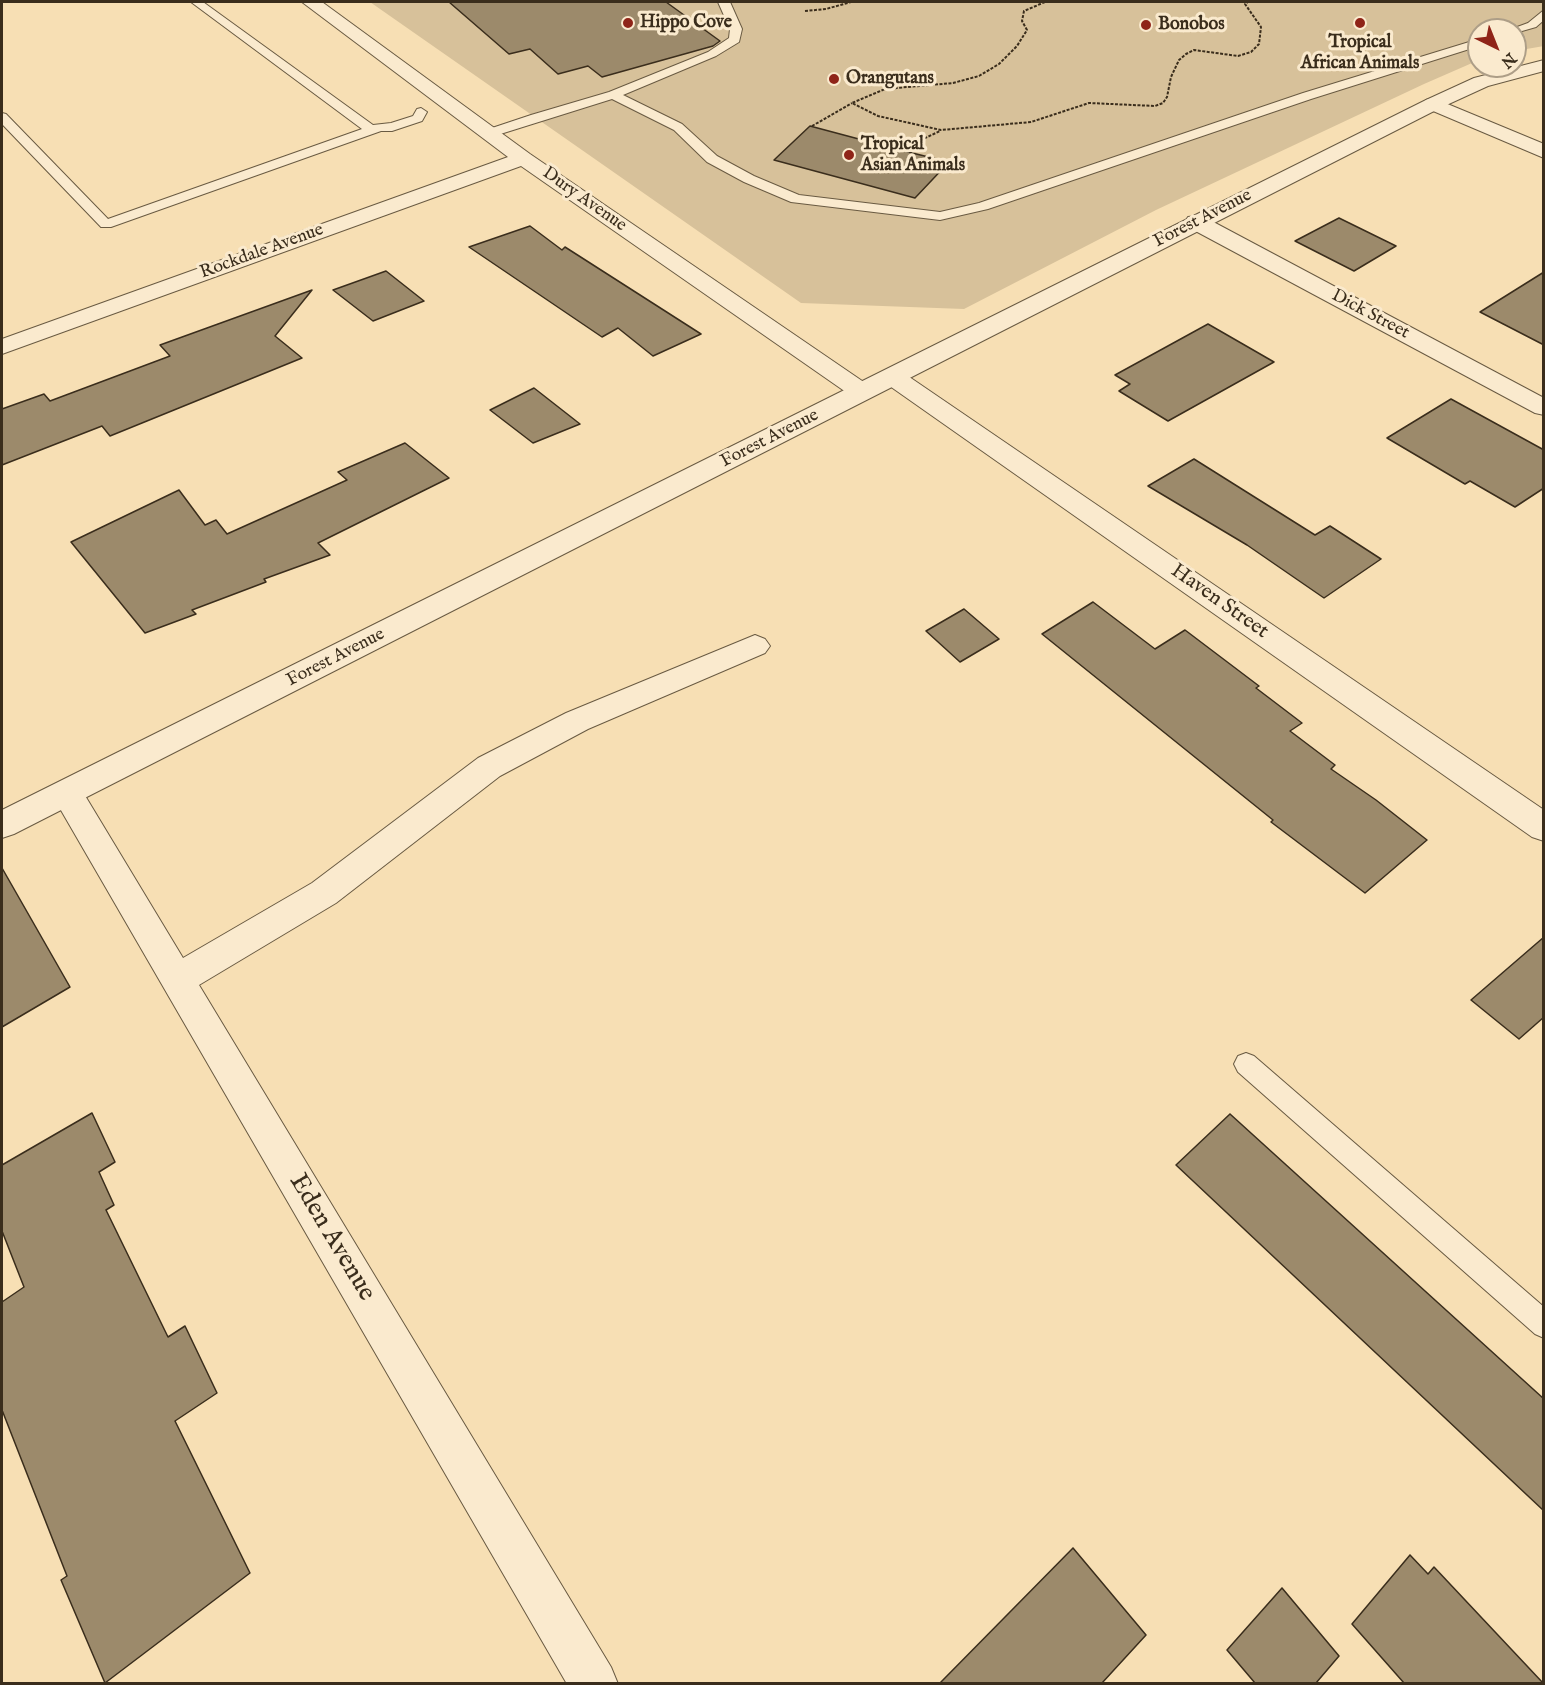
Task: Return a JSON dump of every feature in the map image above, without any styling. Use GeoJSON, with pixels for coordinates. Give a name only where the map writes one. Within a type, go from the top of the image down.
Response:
{"type":"FeatureCollection","features":[{"type":"Feature","properties":{"kind":"street","name":"Dury Avenue"},"geometry":{"type":"LineString","coordinates":[[311,2],[524,158],[862,392]]}},
{"type":"Feature","properties":{"kind":"street","name":"Forest Avenue"},"geometry":{"type":"LineString","coordinates":[[2,825],[1433,104],[1481,82],[1544,65]]}},
{"type":"Feature","properties":{"kind":"street"},"geometry":{"type":"LineString","coordinates":[[1433,104],[1544,152]]}},
{"type":"Feature","properties":{"kind":"street","name":"Rockdale Avenue"},"geometry":{"type":"LineString","coordinates":[[2,347],[524,158]]}},
{"type":"Feature","properties":{"kind":"street","name":"Dick Street"},"geometry":{"type":"LineString","coordinates":[[1196,222],[1544,408]]}},
{"type":"Feature","properties":{"kind":"street","name":"Haven Street"},"geometry":{"type":"LineString","coordinates":[[893,377],[1544,828]]}},
{"type":"Feature","properties":{"kind":"street"},"geometry":{"type":"LineString","coordinates":[[178,979],[324,893],[489,767],[577,721],[755,646]]}},
{"type":"Feature","properties":{"kind":"street","name":"Eden Avenue"},"geometry":{"type":"LineString","coordinates":[[67,793],[594,1683]]}},
{"type":"Feature","properties":{"kind":"lane"},"geometry":{"type":"LineString","coordinates":[[197,2],[376,129]]}},
{"type":"Feature","properties":{"kind":"lane"},"geometry":{"type":"LineString","coordinates":[[490,133],[535,117],[613,95],[712,54],[735,40],[736,29],[724,2]]}},
{"type":"Feature","properties":{"kind":"lane"},"geometry":{"type":"LineString","coordinates":[[1527,26],[1544,14]]}},
{"type":"Feature","properties":{"kind":"lane"},"geometry":{"type":"LineString","coordinates":[[613,95],[678,127],[712,159],[748,179],[796,199],[940,216],[983,206],[1307,96],[1467,46]]}},
{"type":"Feature","properties":{"kind":"lane"},"geometry":{"type":"LineString","coordinates":[[2,117],[105,224],[376,129],[392,127],[418,118],[420,112],[449,103]]}},
{"type":"Feature","properties":{"kind":"lane"},"geometry":{"type":"LineString","coordinates":[[1246,1064],[1544,1325]]}},
{"type":"Feature","properties":{"kind":"path"},"geometry":{"type":"LineString","coordinates":[[805,11],[826,9],[851,2]]}},
{"type":"Feature","properties":{"kind":"path"},"geometry":{"type":"LineString","coordinates":[[812,126],[852,103],[885,89],[953,83],[979,76],[999,64],[1017,46],[1027,30],[1022,21],[1024,11],[1046,2]]}},
{"type":"Feature","properties":{"kind":"path"},"geometry":{"type":"LineString","coordinates":[[852,103],[878,116],[941,130],[1031,122],[1089,103],[1140,106],[1163,103],[1167,97],[1171,77],[1185,54],[1194,50],[1238,56],[1251,52],[1259,44],[1261,27],[1245,4],[1248,2]]}},
{"type":"Feature","properties":{"kind":"path"},"geometry":{"type":"LineString","coordinates":[[900,150],[941,130]]}},
{"type":"Feature","properties":{"kind":"shaded area"},"geometry":{"type":"Polygon","coordinates":[[[370,2],[1543,2],[1544,46],[1527,49],[1527,18],[1467,18],[1467,65],[1156,210],[964,309],[801,303],[370,2]]]}},
{"type":"Feature","properties":{"kind":"building"},"geometry":{"type":"Polygon","coordinates":[[[449,2],[666,2],[720,41],[713,46],[602,77],[588,66],[558,74],[530,49],[509,54],[449,2]]]}},
{"type":"Feature","properties":{"kind":"building","name":"Tropical Asian Animals"},"geometry":{"type":"Polygon","coordinates":[[[810,126],[949,162],[915,198],[774,160],[810,126]]]}},
{"type":"Feature","properties":{"kind":"building"},"geometry":{"type":"Polygon","coordinates":[[[1339,218],[1396,246],[1354,271],[1295,241],[1339,218]]]}},
{"type":"Feature","properties":{"kind":"building"},"geometry":{"type":"Polygon","coordinates":[[[530,226],[562,250],[565,247],[701,334],[653,356],[618,328],[602,337],[469,247],[530,226]]]}},
{"type":"Feature","properties":{"kind":"building"},"geometry":{"type":"Polygon","coordinates":[[[386,271],[424,301],[373,321],[333,290],[386,271]]]}},
{"type":"Feature","properties":{"kind":"building"},"geometry":{"type":"Polygon","coordinates":[[[1544,272],[1544,345],[1480,312],[1544,272]]]}},
{"type":"Feature","properties":{"kind":"building"},"geometry":{"type":"Polygon","coordinates":[[[312,290],[275,336],[302,358],[110,436],[102,426],[2,465],[2,409],[44,394],[50,401],[170,356],[160,345],[312,290]]]}},
{"type":"Feature","properties":{"kind":"building"},"geometry":{"type":"Polygon","coordinates":[[[1208,324],[1274,362],[1168,421],[1119,391],[1130,384],[1115,375],[1208,324]]]}},
{"type":"Feature","properties":{"kind":"building"},"geometry":{"type":"Polygon","coordinates":[[[534,388],[580,424],[533,443],[490,410],[534,388]]]}},
{"type":"Feature","properties":{"kind":"building"},"geometry":{"type":"Polygon","coordinates":[[[1451,399],[1544,450],[1544,488],[1515,507],[1470,481],[1465,484],[1387,438],[1451,399]]]}},
{"type":"Feature","properties":{"kind":"building"},"geometry":{"type":"Polygon","coordinates":[[[405,443],[449,478],[318,543],[330,555],[264,579],[266,582],[192,610],[196,614],[145,633],[71,542],[179,490],[205,525],[216,520],[227,534],[347,480],[338,472],[405,443]]]}},
{"type":"Feature","properties":{"kind":"building"},"geometry":{"type":"Polygon","coordinates":[[[1194,459],[1315,535],[1330,526],[1381,559],[1324,598],[1247,545],[1148,486],[1194,459]]]}},
{"type":"Feature","properties":{"kind":"building"},"geometry":{"type":"Polygon","coordinates":[[[1093,602],[1155,649],[1185,630],[1259,686],[1256,688],[1302,723],[1290,731],[1335,765],[1331,769],[1376,800],[1427,840],[1365,893],[1271,822],[1273,820],[1042,634],[1093,602]]]}},
{"type":"Feature","properties":{"kind":"building"},"geometry":{"type":"Polygon","coordinates":[[[964,609],[999,639],[960,662],[926,631],[964,609]]]}},
{"type":"Feature","properties":{"kind":"building"},"geometry":{"type":"Polygon","coordinates":[[[2,868],[70,987],[2,1027],[2,868]]]}},
{"type":"Feature","properties":{"kind":"building"},"geometry":{"type":"Polygon","coordinates":[[[1544,937],[1544,1017],[1519,1039],[1471,1000],[1544,937]]]}},
{"type":"Feature","properties":{"kind":"building"},"geometry":{"type":"Polygon","coordinates":[[[92,1113],[115,1162],[99,1172],[114,1205],[106,1210],[168,1337],[185,1326],[217,1393],[175,1421],[250,1573],[105,1683],[61,1580],[67,1576],[2,1410],[2,1302],[24,1287],[2,1231],[2,1165],[92,1113]]]}},
{"type":"Feature","properties":{"kind":"building"},"geometry":{"type":"Polygon","coordinates":[[[1230,1114],[1544,1399],[1544,1511],[1176,1165],[1230,1114]]]}},
{"type":"Feature","properties":{"kind":"building"},"geometry":{"type":"Polygon","coordinates":[[[1073,1548],[1146,1635],[1102,1683],[940,1683],[1073,1548]]]}},
{"type":"Feature","properties":{"kind":"building"},"geometry":{"type":"Polygon","coordinates":[[[1410,1555],[1428,1574],[1434,1567],[1543,1683],[1404,1683],[1352,1624],[1410,1555]]]}},
{"type":"Feature","properties":{"kind":"building"},"geometry":{"type":"Polygon","coordinates":[[[1282,1588],[1339,1656],[1316,1683],[1255,1683],[1227,1650],[1282,1588]]]}},
{"type":"Feature","properties":{"kind":"place","name":"Hippo Cove"},"geometry":{"type":"Point","coordinates":[628,23]}},
{"type":"Feature","properties":{"kind":"place","name":"Tropical African Animals"},"geometry":{"type":"Point","coordinates":[1360,23]}},
{"type":"Feature","properties":{"kind":"place","name":"Bonobos"},"geometry":{"type":"Point","coordinates":[1146,25]}},
{"type":"Feature","properties":{"kind":"place","name":"Orangutans"},"geometry":{"type":"Point","coordinates":[834,79]}},
{"type":"Feature","properties":{"kind":"place","name":"Tropical Asian Animals"},"geometry":{"type":"Point","coordinates":[849,155]}}]}
